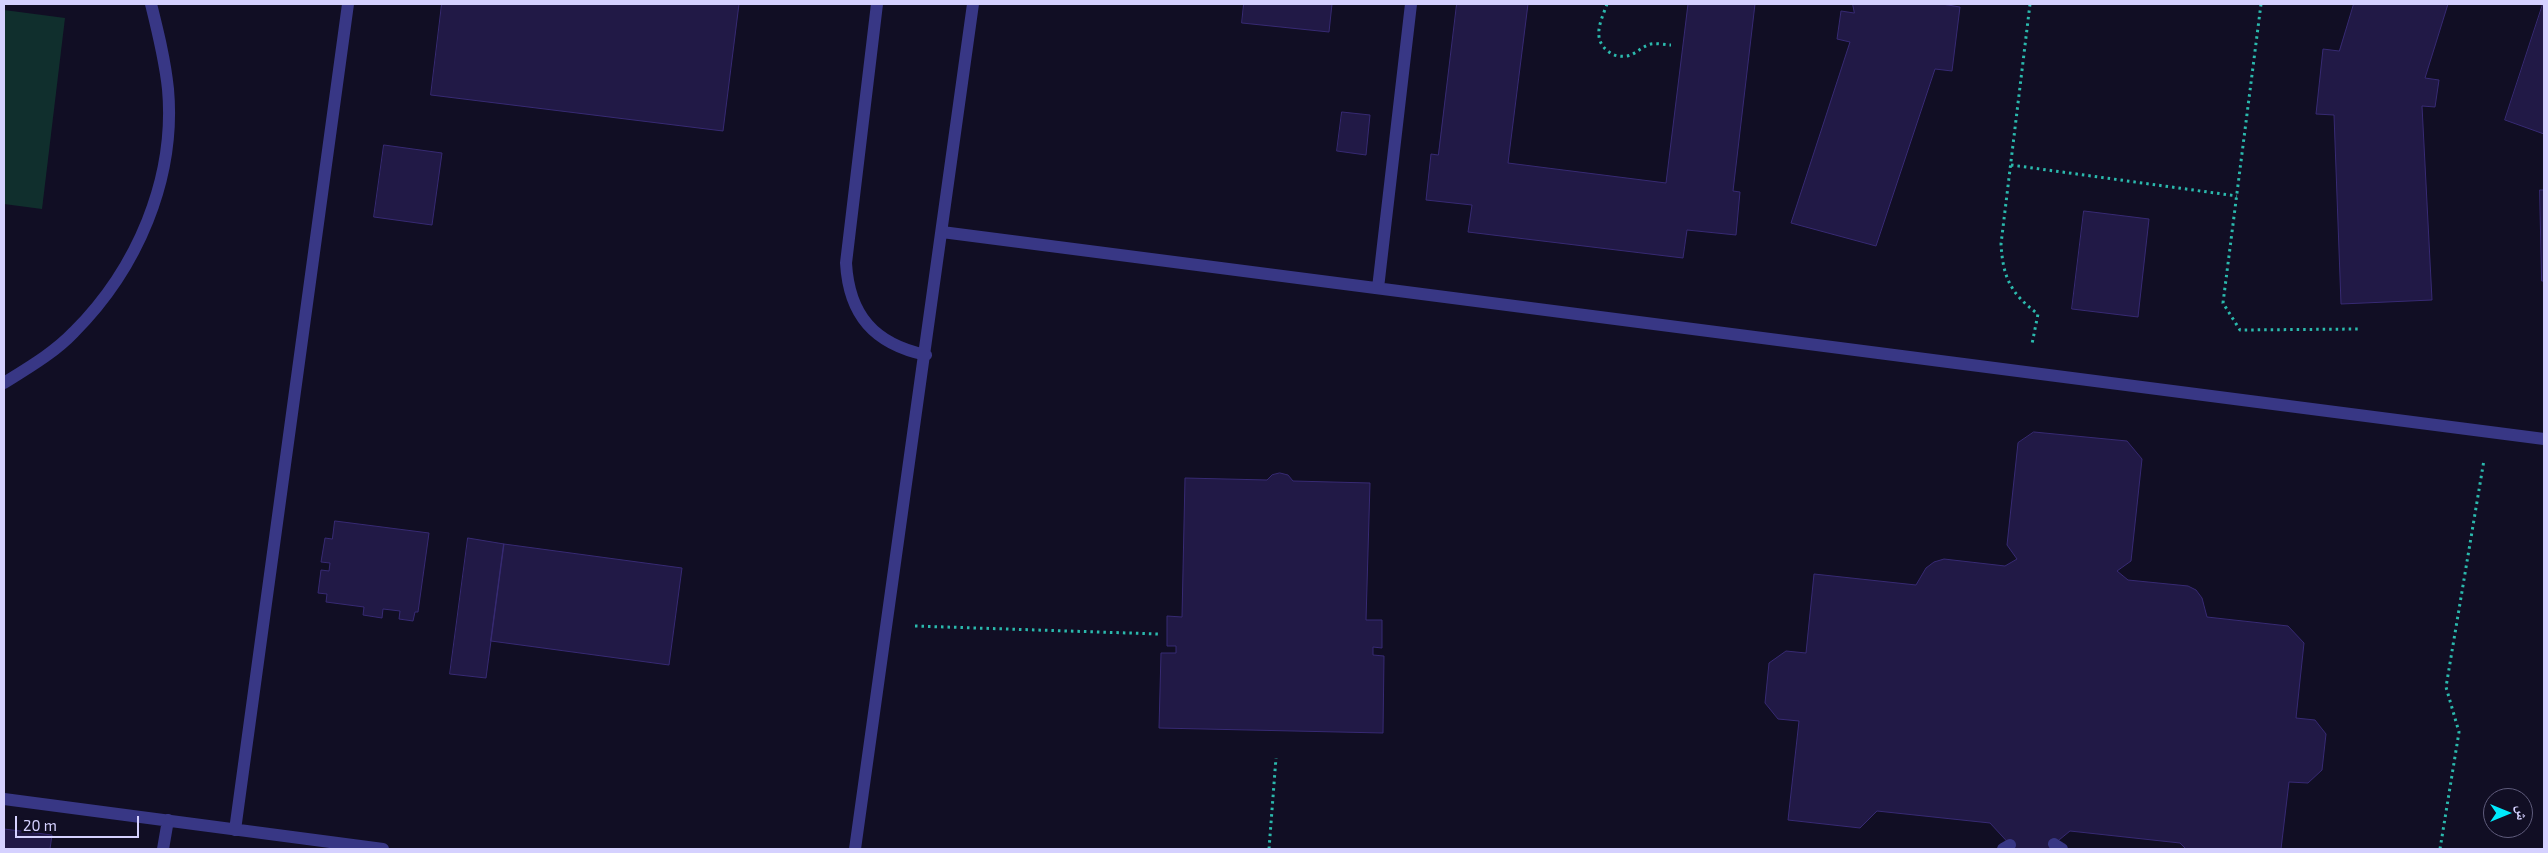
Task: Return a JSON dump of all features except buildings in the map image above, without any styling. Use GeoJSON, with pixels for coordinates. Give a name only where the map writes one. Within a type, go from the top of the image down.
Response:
{"type":"FeatureCollection","features":[{"type":"Feature","properties":{"kind":"lane"},"geometry":{"type":"LineString","coordinates":[[4,383],[39,362],[66,339],[104,300],[128,263],[148,222],[161,179],[168,135],[168,90],[162,46],[151,4]]}},
{"type":"Feature","properties":{"kind":"lane"},"geometry":{"type":"LineString","coordinates":[[235,830],[348,4]]}},
{"type":"Feature","properties":{"kind":"lane"},"geometry":{"type":"LineString","coordinates":[[877,4],[846,263],[847,286],[855,307],[867,325],[884,340],[904,350],[926,355]]}},
{"type":"Feature","properties":{"kind":"lane"},"geometry":{"type":"LineString","coordinates":[[855,849],[926,355],[973,4]]}},
{"type":"Feature","properties":{"kind":"lane"},"geometry":{"type":"LineString","coordinates":[[1378,288],[1411,4]]}},
{"type":"Feature","properties":{"kind":"lane"},"geometry":{"type":"LineString","coordinates":[[942,232],[2544,439]]}},
{"type":"Feature","properties":{"kind":"lane"},"geometry":{"type":"LineString","coordinates":[[4,799],[383,849]]}},
{"type":"Feature","properties":{"kind":"lane"},"geometry":{"type":"LineString","coordinates":[[163,849],[168,820]]}},
{"type":"Feature","properties":{"kind":"path"},"geometry":{"type":"LineString","coordinates":[[1607,4],[1598,29],[1598,40],[1614,56],[1625,57],[1635,54],[1649,44],[1671,45]]}},
{"type":"Feature","properties":{"kind":"path"},"geometry":{"type":"LineString","coordinates":[[2026,372],[2038,314],[2014,292],[2006,277],[2002,261],[2001,244],[2030,4]]}},
{"type":"Feature","properties":{"kind":"path"},"geometry":{"type":"LineString","coordinates":[[2262,4],[2223,303],[2240,330],[2359,330]]}},
{"type":"Feature","properties":{"kind":"path"},"geometry":{"type":"LineString","coordinates":[[2011,165],[2237,196]]}},
{"type":"Feature","properties":{"kind":"path"},"geometry":{"type":"LineString","coordinates":[[2440,849],[2459,732],[2446,687],[2488,432]]}},
{"type":"Feature","properties":{"kind":"path"},"geometry":{"type":"LineString","coordinates":[[887,625],[1159,634]]}},
{"type":"Feature","properties":{"kind":"path"},"geometry":{"type":"LineString","coordinates":[[1269,849],[1276,758]]}},
{"type":"Feature","properties":{"kind":"green space"},"geometry":{"type":"Polygon","coordinates":[[[4,10],[65,18],[42,209],[4,204],[4,10]]]}}]}
